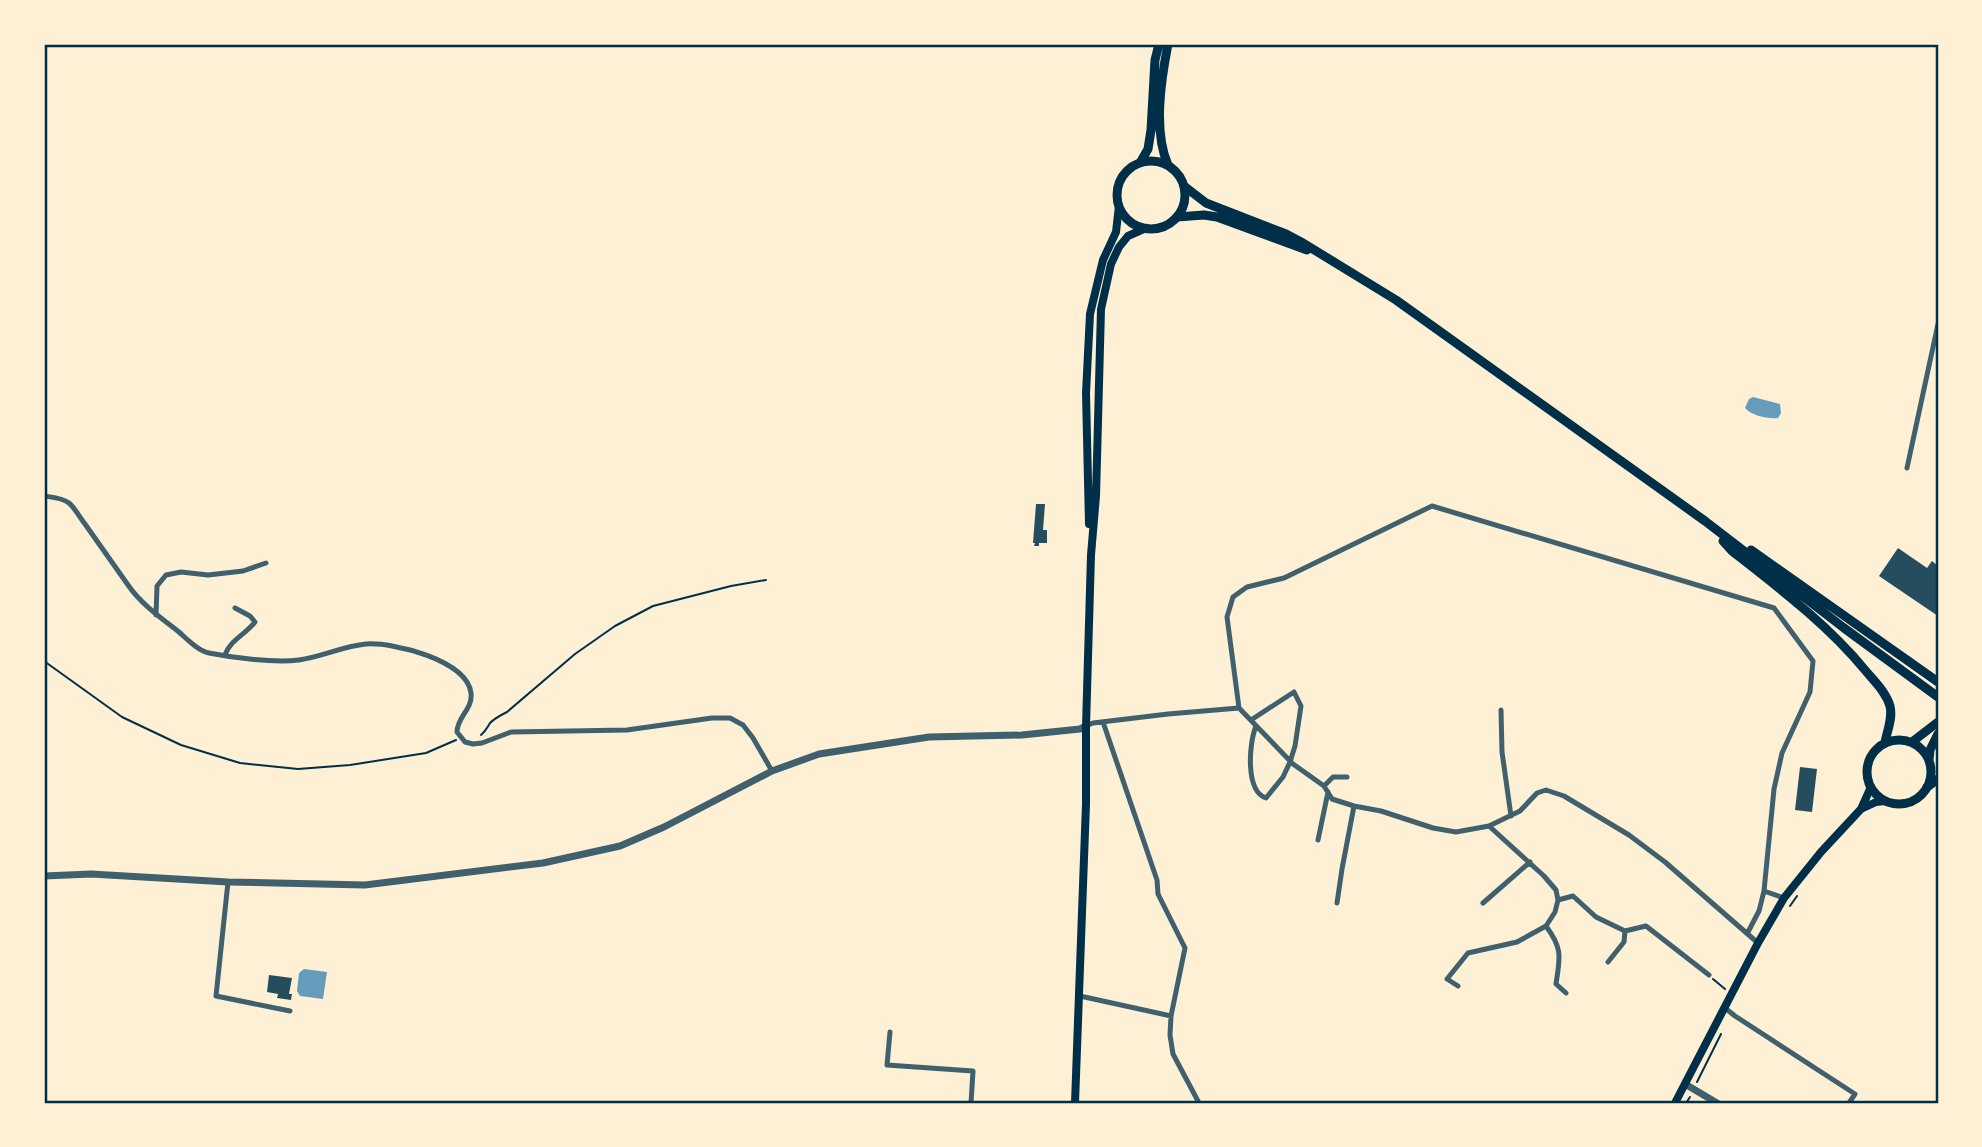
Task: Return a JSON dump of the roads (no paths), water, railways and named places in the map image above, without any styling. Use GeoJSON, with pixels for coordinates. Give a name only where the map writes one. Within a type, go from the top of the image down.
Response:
{"type":"FeatureCollection","features":[{"type":"Feature","properties":{"kind":"main road"},"geometry":{"type":"LineString","coordinates":[[1140,163],[1148,149],[1155,60],[1159,44]]}},
{"type":"Feature","properties":{"kind":"main road"},"geometry":{"type":"LineString","coordinates":[[1168,44],[1160,134],[1168,165]]}},
{"type":"Feature","properties":{"kind":"main road"},"geometry":{"type":"LineString","coordinates":[[1091,555],[1087,497],[1086,393],[1090,314],[1103,260],[1115,232],[1119,206],[1117,195],[1123,176],[1130,168],[1140,163],[1159,162],[1177,172],[1184,186],[1206,204],[1286,234],[1368,281],[1405,306],[1705,521],[1938,697]]}},
{"type":"Feature","properties":{"kind":"main road"},"geometry":{"type":"LineString","coordinates":[[1119,206],[1130,221],[1146,228],[1158,228],[1177,217],[1184,201],[1184,186]]}},
{"type":"Feature","properties":{"kind":"main road"},"geometry":{"type":"LineString","coordinates":[[1177,217],[1217,217],[1315,252]]}},
{"type":"Feature","properties":{"kind":"main road"},"geometry":{"type":"LineString","coordinates":[[1075,1103],[1101,309],[1105,284],[1119,247],[1128,236],[1146,228]]}},
{"type":"Feature","properties":{"kind":"main road"},"geometry":{"type":"LineString","coordinates":[[1705,521],[1762,557],[1938,682]]}},
{"type":"Feature","properties":{"kind":"main road"},"geometry":{"type":"LineString","coordinates":[[1705,521],[1732,551],[1804,607],[1878,685],[1888,700],[1892,715],[1885,743]]}},
{"type":"Feature","properties":{"kind":"main road"},"geometry":{"type":"LineString","coordinates":[[1913,742],[1938,722]]}},
{"type":"Feature","properties":{"kind":"main road"},"geometry":{"type":"LineString","coordinates":[[1927,788],[1931,778],[1930,750],[1938,734]]}},
{"type":"Feature","properties":{"kind":"main road"},"geometry":{"type":"LineString","coordinates":[[1886,801],[1877,795],[1867,777],[1867,767],[1877,749],[1885,743],[1899,740],[1913,742],[1929,760]]}},
{"type":"Feature","properties":{"kind":"main road"},"geometry":{"type":"LineString","coordinates":[[1861,809],[1886,801],[1904,804],[1913,801],[1938,779]]}},
{"type":"Feature","properties":{"kind":"main road"},"geometry":{"type":"LineString","coordinates":[[1675,1103],[1728,1010],[1732,993],[1784,898],[1821,852],[1861,809],[1871,787]]}},
{"type":"Feature","properties":{"kind":"street"},"geometry":{"type":"LineString","coordinates":[[1907,468],[1938,324]]}},
{"type":"Feature","properties":{"kind":"street"},"geometry":{"type":"LineString","coordinates":[[44,496],[68,502],[130,589],[156,615],[205,653],[274,661],[300,660],[369,644],[400,648],[423,654],[463,676],[471,692],[469,707],[457,726],[457,732],[460,738],[473,744],[511,733],[627,730],[712,718],[730,719],[743,725],[772,771]]}},
{"type":"Feature","properties":{"kind":"street"},"geometry":{"type":"LineString","coordinates":[[1748,932],[1759,911],[1765,891],[1774,789],[1782,753],[1810,692],[1813,661],[1774,608],[1432,506],[1284,578],[1247,587],[1233,597],[1227,617],[1239,708],[1290,762],[1326,789],[1332,799],[1456,832],[1489,826],[1511,816],[1520,811],[1537,793],[1546,790],[1564,796],[1629,835],[1758,943]]}},
{"type":"Feature","properties":{"kind":"street"},"geometry":{"type":"LineString","coordinates":[[156,615],[157,586],[166,575],[181,572],[208,575],[243,571],[266,563]]}},
{"type":"Feature","properties":{"kind":"street"},"geometry":{"type":"LineString","coordinates":[[225,655],[235,640],[255,622],[235,608]]}},
{"type":"Feature","properties":{"kind":"street"},"geometry":{"type":"LineString","coordinates":[[1251,720],[1294,692],[1301,706],[1296,746],[1290,762],[1266,798],[1262,798],[1253,785],[1251,745],[1256,726]]}},
{"type":"Feature","properties":{"kind":"street"},"geometry":{"type":"LineString","coordinates":[[44,876],[91,874],[228,882],[365,885],[543,863],[620,846],[664,827],[772,771],[819,754],[915,739],[1022,735],[1080,729],[1103,722],[1239,708]]}},
{"type":"Feature","properties":{"kind":"street"},"geometry":{"type":"LineString","coordinates":[[1501,710],[1502,752],[1511,816]]}},
{"type":"Feature","properties":{"kind":"street"},"geometry":{"type":"LineString","coordinates":[[1103,722],[1157,880],[1158,894],[1185,948],[1171,1016],[1170,1035],[1173,1054],[1199,1103]]}},
{"type":"Feature","properties":{"kind":"street"},"geometry":{"type":"LineString","coordinates":[[1318,840],[1326,789],[1333,776],[1347,777]]}},
{"type":"Feature","properties":{"kind":"street"},"geometry":{"type":"LineString","coordinates":[[1337,903],[1354,806]]}},
{"type":"Feature","properties":{"kind":"street"},"geometry":{"type":"LineString","coordinates":[[1458,986],[1447,979],[1468,953],[1517,942],[1546,926],[1555,912],[1558,900],[1556,890],[1489,826]]}},
{"type":"Feature","properties":{"kind":"street"},"geometry":{"type":"LineString","coordinates":[[1483,903],[1530,863]]}},
{"type":"Feature","properties":{"kind":"street"},"geometry":{"type":"LineString","coordinates":[[228,882],[216,996],[290,1011]]}},
{"type":"Feature","properties":{"kind":"street"},"geometry":{"type":"LineString","coordinates":[[1765,891],[1784,898]]}},
{"type":"Feature","properties":{"kind":"street"},"geometry":{"type":"LineString","coordinates":[[1558,900],[1573,896],[1596,917],[1625,931],[1646,926],[1709,975]]}},
{"type":"Feature","properties":{"kind":"street"},"geometry":{"type":"LineString","coordinates":[[1546,926],[1556,940],[1560,954],[1556,984],[1566,993]]}},
{"type":"Feature","properties":{"kind":"street"},"geometry":{"type":"LineString","coordinates":[[1608,962],[1624,942],[1625,931]]}},
{"type":"Feature","properties":{"kind":"street"},"geometry":{"type":"LineString","coordinates":[[1080,996],[1171,1016]]}},
{"type":"Feature","properties":{"kind":"street"},"geometry":{"type":"LineString","coordinates":[[1728,1010],[1855,1094],[1849,1103]]}},
{"type":"Feature","properties":{"kind":"street"},"geometry":{"type":"LineString","coordinates":[[890,1032],[887,1065],[973,1071],[971,1103]]}},
{"type":"Feature","properties":{"kind":"street"},"geometry":{"type":"LineString","coordinates":[[1685,1084],[1717,1103]]}},
{"type":"Feature","properties":{"kind":"water"},"geometry":{"type":"Polygon","coordinates":[[[1753,397],[1780,404],[1781,413],[1778,418],[1760,416],[1748,411],[1745,408],[1753,397]]]}},
{"type":"Feature","properties":{"kind":"water"},"geometry":{"type":"Polygon","coordinates":[[[304,969],[327,972],[323,999],[300,996],[297,991],[299,973],[304,969]]]}}]}
